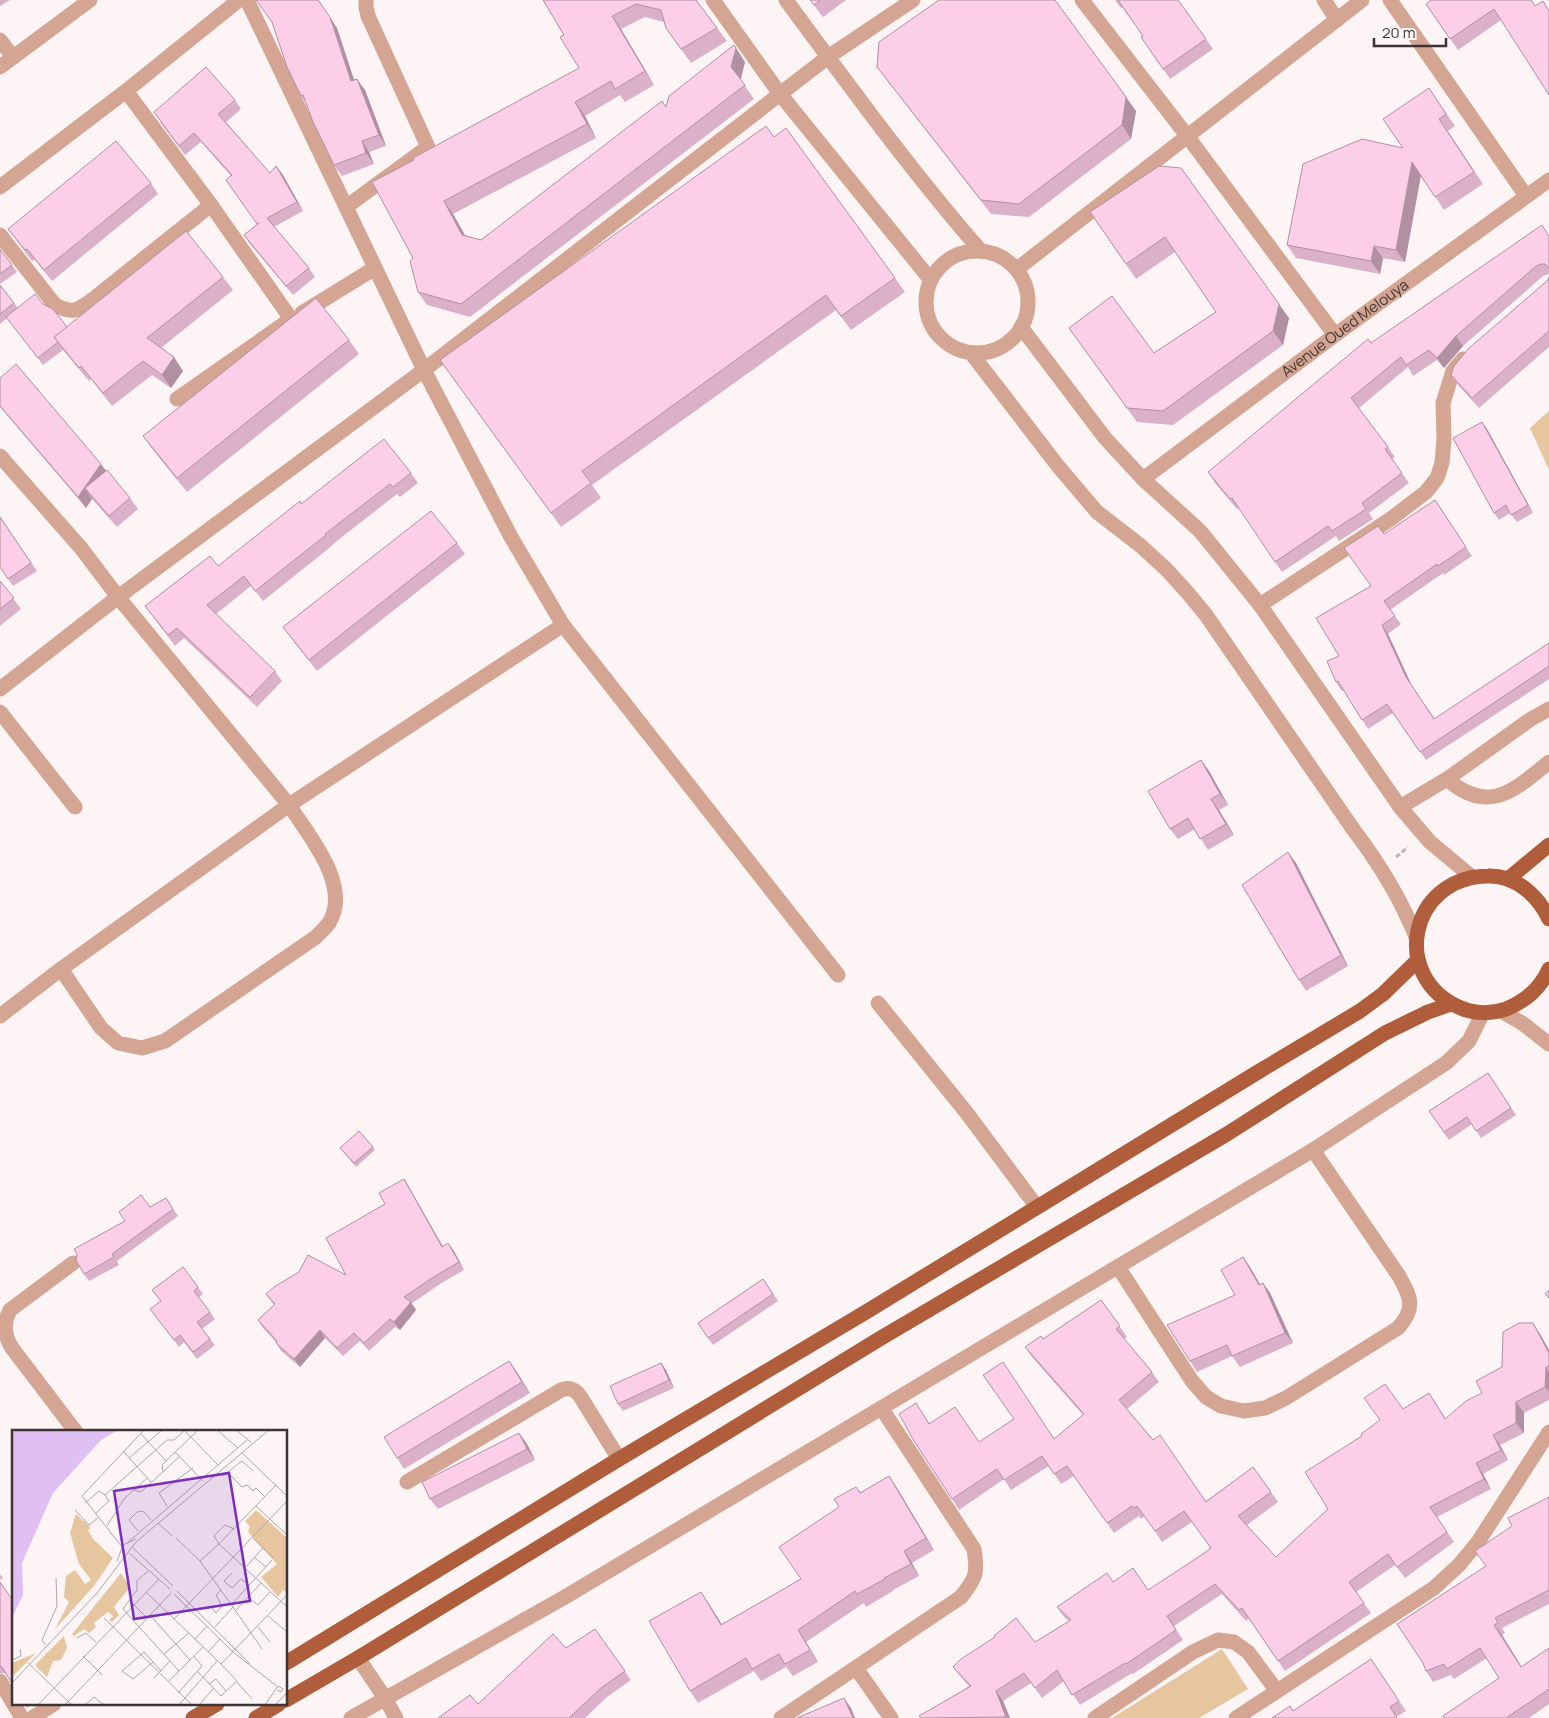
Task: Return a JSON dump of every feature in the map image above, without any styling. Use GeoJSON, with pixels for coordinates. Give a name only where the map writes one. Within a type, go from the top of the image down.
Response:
{"type":"FeatureCollection","features":[{"type":"Feature","properties":{"kind":"main road"},"geometry":{"type":"LineString","coordinates":[[1508,879],[1549,845]]}},
{"type":"Feature","properties":{"kind":"main road"},"geometry":{"type":"LineString","coordinates":[[1549,919],[1542,904],[1527,890],[1508,879],[1490,876],[1472,877],[1455,882],[1440,892],[1428,904],[1420,920],[1416,937],[1418,960],[1425,978],[1436,993],[1451,1004],[1466,1010],[1484,1013],[1502,1011],[1518,1004],[1533,994],[1544,980],[1549,969]]}},
{"type":"Feature","properties":{"kind":"main road"},"geometry":{"type":"LineString","coordinates":[[288,1662],[619,1459],[1360,1011],[1389,989],[1418,960]]}},
{"type":"Feature","properties":{"kind":"main road"},"geometry":{"type":"LineString","coordinates":[[288,1699],[358,1658],[881,1338],[1227,1134],[1378,1038],[1400,1025],[1451,1004]]}},
{"type":"Feature","properties":{"kind":"main road"},"geometry":{"type":"LineString","coordinates":[[193,1718],[214,1706]]}},
{"type":"Feature","properties":{"kind":"main road"},"geometry":{"type":"LineString","coordinates":[[256,1718],[276,1706]]}},
{"type":"Feature","properties":{"kind":"street"},"geometry":{"type":"LineString","coordinates":[[0,67],[90,0]]}},
{"type":"Feature","properties":{"kind":"street"},"geometry":{"type":"LineString","coordinates":[[0,187],[126,91],[239,0]]}},
{"type":"Feature","properties":{"kind":"street"},"geometry":{"type":"LineString","coordinates":[[247,0],[424,370],[511,537],[562,625],[838,975]]}},
{"type":"Feature","properties":{"kind":"street"},"geometry":{"type":"LineString","coordinates":[[346,207],[428,147],[368,16],[366,0]]}},
{"type":"Feature","properties":{"kind":"street"},"geometry":{"type":"LineString","coordinates":[[713,0],[780,94],[930,279]]}},
{"type":"Feature","properties":{"kind":"street"},"geometry":{"type":"LineString","coordinates":[[786,0],[828,58],[980,250]]}},
{"type":"Feature","properties":{"kind":"street"},"geometry":{"type":"LineString","coordinates":[[0,689],[118,597],[424,370],[780,94],[828,58],[913,0]]}},
{"type":"Feature","properties":{"kind":"street"},"geometry":{"type":"LineString","coordinates":[[1082,0],[1188,137],[1335,335]]}},
{"type":"Feature","properties":{"kind":"street"},"geometry":{"type":"LineString","coordinates":[[1324,0],[1337,20]]}},
{"type":"Feature","properties":{"kind":"street"},"geometry":{"type":"LineString","coordinates":[[1017,269],[1362,0]]}},
{"type":"Feature","properties":{"kind":"street"},"geometry":{"type":"LineString","coordinates":[[1390,0],[1526,196]]}},
{"type":"Feature","properties":{"kind":"street"},"geometry":{"type":"LineString","coordinates":[[0,40],[13,58]]}},
{"type":"Feature","properties":{"kind":"street"},"geometry":{"type":"LineString","coordinates":[[126,91],[211,205],[291,319]]}},
{"type":"Feature","properties":{"kind":"street","name":"Avenue Oued Melouya"},"geometry":{"type":"LineString","coordinates":[[1143,479],[1335,335],[1549,180]]}},
{"type":"Feature","properties":{"kind":"street"},"geometry":{"type":"LineString","coordinates":[[0,235],[56,305],[68,311],[79,309],[92,300],[211,205]]}},
{"type":"Feature","properties":{"kind":"street"},"geometry":{"type":"LineString","coordinates":[[980,250],[1001,256],[1017,269],[1026,284],[1029,302],[1026,319],[1022,327],[1004,345],[988,352],[971,353],[955,348],[942,339],[931,326],[926,311],[926,294],[930,279],[943,263],[960,252],[980,250]]}},
{"type":"Feature","properties":{"kind":"street"},"geometry":{"type":"LineString","coordinates":[[177,399],[291,319],[375,268]]}},
{"type":"Feature","properties":{"kind":"street"},"geometry":{"type":"LineString","coordinates":[[1022,327],[1105,438],[1143,479],[1200,530],[1260,605],[1400,806],[1430,842],[1472,877]]}},
{"type":"Feature","properties":{"kind":"street"},"geometry":{"type":"LineString","coordinates":[[1260,605],[1392,518],[1426,492],[1437,478],[1442,463],[1444,439],[1443,403],[1453,370],[1476,346]]}},
{"type":"Feature","properties":{"kind":"street"},"geometry":{"type":"LineString","coordinates":[[971,353],[1058,466],[1097,512],[1167,570],[1193,600],[1381,868],[1405,909],[1416,937]]}},
{"type":"Feature","properties":{"kind":"street"},"geometry":{"type":"LineString","coordinates":[[0,456],[81,548],[118,597],[290,805],[330,870],[334,888],[334,908],[329,923],[316,937],[165,1041],[142,1048],[118,1043],[101,1028],[61,969]]}},
{"type":"Feature","properties":{"kind":"street"},"geometry":{"type":"LineString","coordinates":[[0,1016],[61,969],[290,805],[562,625]]}},
{"type":"Feature","properties":{"kind":"street"},"geometry":{"type":"LineString","coordinates":[[1400,806],[1447,779],[1531,719],[1549,709]]}},
{"type":"Feature","properties":{"kind":"street"},"geometry":{"type":"LineString","coordinates":[[0,712],[75,807]]}},
{"type":"Feature","properties":{"kind":"street"},"geometry":{"type":"LineString","coordinates":[[1447,779],[1472,796],[1486,798],[1506,794],[1549,762]]}},
{"type":"Feature","properties":{"kind":"street"},"geometry":{"type":"LineString","coordinates":[[878,1003],[966,1112],[1037,1207]]}},
{"type":"Feature","properties":{"kind":"street"},"geometry":{"type":"LineString","coordinates":[[1502,1011],[1522,1023],[1549,1044]]}},
{"type":"Feature","properties":{"kind":"street"},"geometry":{"type":"LineString","coordinates":[[351,1718],[566,1598],[1313,1150],[1446,1063],[1469,1041],[1484,1013]]}},
{"type":"Feature","properties":{"kind":"street"},"geometry":{"type":"LineString","coordinates":[[1118,1267],[1192,1381],[1206,1397],[1221,1406],[1244,1411],[1265,1408],[1286,1398],[1398,1328],[1408,1316],[1410,1305],[1408,1292],[1399,1276],[1313,1150]]}},
{"type":"Feature","properties":{"kind":"street"},"geometry":{"type":"LineString","coordinates":[[73,1263],[10,1310],[4,1329],[6,1339],[12,1348],[74,1430]]}},
{"type":"Feature","properties":{"kind":"street"},"geometry":{"type":"LineString","coordinates":[[407,1482],[566,1388],[577,1391],[619,1459]]}},
{"type":"Feature","properties":{"kind":"street"},"geometry":{"type":"LineString","coordinates":[[781,1718],[960,1597],[974,1581],[977,1566],[974,1549],[882,1409]]}},
{"type":"Feature","properties":{"kind":"street"},"geometry":{"type":"LineString","coordinates":[[1236,1718],[1434,1588],[1459,1565],[1478,1542],[1549,1432]]}},
{"type":"Feature","properties":{"kind":"street"},"geometry":{"type":"LineString","coordinates":[[1095,1718],[1193,1652],[1218,1640],[1234,1642],[1248,1652],[1277,1691]]}},
{"type":"Feature","properties":{"kind":"street"},"geometry":{"type":"LineString","coordinates":[[358,1658],[396,1718]]}},
{"type":"Feature","properties":{"kind":"street"},"geometry":{"type":"LineString","coordinates":[[856,1668],[891,1718]]}},
{"type":"Feature","properties":{"kind":"street"},"geometry":{"type":"LineString","coordinates":[[0,1681],[12,1701]]}},
{"type":"Feature","properties":{"kind":"street"},"geometry":{"type":"LineString","coordinates":[[15,1706],[22,1718]]}},
{"type":"Feature","properties":{"kind":"street"},"geometry":{"type":"LineString","coordinates":[[32,1718],[51,1706]]}},
{"type":"Feature","properties":{"kind":"path"},"geometry":{"type":"LineString","coordinates":[[1381,868],[1424,835]]}},
{"type":"Feature","properties":{"kind":"shaded area"},"geometry":{"type":"Polygon","coordinates":[[[1549,411],[1549,470],[1530,428],[1549,411]]]}},
{"type":"Feature","properties":{"kind":"shaded area"},"geometry":{"type":"Polygon","coordinates":[[[1222,1649],[1248,1689],[1199,1718],[1112,1718],[1222,1649]]]}},
{"type":"Feature","properties":{"kind":"building"},"geometry":{"type":"Polygon","coordinates":[[[256,0],[318,0],[330,17],[351,81],[357,79],[379,135],[362,141],[366,153],[334,165],[313,122],[303,95],[301,96],[287,67],[272,22],[256,0]]]}},
{"type":"Feature","properties":{"kind":"building"},"geometry":{"type":"Polygon","coordinates":[[[543,0],[696,0],[717,28],[681,49],[666,28],[661,10],[636,4],[612,16],[645,71],[615,89],[611,81],[575,102],[587,124],[444,201],[462,235],[481,240],[662,101],[666,107],[669,96],[734,45],[736,48],[731,67],[745,85],[461,304],[418,292],[410,261],[413,258],[372,182],[579,68],[560,37],[564,35],[543,0]]]}},
{"type":"Feature","properties":{"kind":"building"},"geometry":{"type":"Polygon","coordinates":[[[810,0],[820,0],[814,5],[810,0]]]}},
{"type":"Feature","properties":{"kind":"building"},"geometry":{"type":"Polygon","coordinates":[[[939,0],[1055,0],[1126,97],[1122,125],[1019,204],[981,200],[877,67],[879,42],[939,0]]]}},
{"type":"Feature","properties":{"kind":"building"},"geometry":{"type":"Polygon","coordinates":[[[1118,0],[1178,0],[1206,39],[1163,69],[1118,0]]]}},
{"type":"Feature","properties":{"kind":"building"},"geometry":{"type":"Polygon","coordinates":[[[1431,0],[1531,0],[1535,6],[1543,1],[1549,11],[1549,95],[1494,9],[1450,39],[1426,4],[1431,0]]]}},
{"type":"Feature","properties":{"kind":"building"},"geometry":{"type":"Polygon","coordinates":[[[206,67],[235,100],[218,114],[270,173],[276,166],[297,202],[267,218],[309,268],[286,286],[244,235],[259,223],[257,224],[226,180],[232,175],[194,133],[179,146],[154,112],[206,67]]]}},
{"type":"Feature","properties":{"kind":"building"},"geometry":{"type":"Polygon","coordinates":[[[1429,88],[1446,114],[1439,119],[1474,172],[1435,197],[1412,162],[1396,250],[1374,246],[1371,261],[1287,245],[1303,164],[1362,139],[1403,148],[1383,119],[1429,88]]]}},
{"type":"Feature","properties":{"kind":"building"},"geometry":{"type":"Polygon","coordinates":[[[766,126],[774,137],[786,128],[895,278],[841,316],[826,295],[582,471],[591,483],[551,513],[440,360],[766,126]]]}},
{"type":"Feature","properties":{"kind":"building"},"geometry":{"type":"Polygon","coordinates":[[[116,141],[151,183],[44,270],[8,229],[116,141]]]}},
{"type":"Feature","properties":{"kind":"building"},"geometry":{"type":"Polygon","coordinates":[[[1159,166],[1181,168],[1279,304],[1273,331],[1163,411],[1127,408],[1069,328],[1112,296],[1154,353],[1216,312],[1165,237],[1126,264],[1090,212],[1159,166]]]}},
{"type":"Feature","properties":{"kind":"building"},"geometry":{"type":"Polygon","coordinates":[[[1542,225],[1549,236],[1549,269],[1545,264],[1536,266],[1456,336],[1437,358],[1429,350],[1406,365],[1401,357],[1351,398],[1388,447],[1385,449],[1402,473],[1362,503],[1366,509],[1332,531],[1328,526],[1275,562],[1232,498],[1230,499],[1208,472],[1368,339],[1371,343],[1542,225]]]}},
{"type":"Feature","properties":{"kind":"building"},"geometry":{"type":"Polygon","coordinates":[[[186,231],[223,277],[147,338],[174,357],[162,375],[143,361],[103,393],[81,366],[79,368],[54,337],[186,231]]]}},
{"type":"Feature","properties":{"kind":"building"},"geometry":{"type":"Polygon","coordinates":[[[0,249],[12,265],[0,274],[0,249]]]}},
{"type":"Feature","properties":{"kind":"building"},"geometry":{"type":"Polygon","coordinates":[[[1549,277],[1549,331],[1472,398],[1451,375],[1454,366],[1468,349],[1548,280],[1549,277]]]}},
{"type":"Feature","properties":{"kind":"building"},"geometry":{"type":"Polygon","coordinates":[[[0,285],[14,303],[0,314],[0,285]]]}},
{"type":"Feature","properties":{"kind":"building"},"geometry":{"type":"Polygon","coordinates":[[[35,294],[43,304],[53,309],[67,327],[54,337],[58,342],[38,358],[6,317],[35,294]]]}},
{"type":"Feature","properties":{"kind":"building"},"geometry":{"type":"Polygon","coordinates":[[[316,298],[349,340],[177,478],[143,436],[316,298]]]}},
{"type":"Feature","properties":{"kind":"building"},"geometry":{"type":"Polygon","coordinates":[[[16,364],[101,464],[78,497],[0,406],[0,378],[16,364]]]}},
{"type":"Feature","properties":{"kind":"building"},"geometry":{"type":"Polygon","coordinates":[[[1482,422],[1528,505],[1511,515],[1506,505],[1494,513],[1453,438],[1482,422]]]}},
{"type":"Feature","properties":{"kind":"building"},"geometry":{"type":"Polygon","coordinates":[[[384,439],[411,473],[393,487],[390,484],[255,591],[244,576],[207,605],[275,671],[250,697],[177,628],[168,635],[145,606],[210,556],[218,566],[300,501],[301,504],[384,439]]]}},
{"type":"Feature","properties":{"kind":"building"},"geometry":{"type":"Polygon","coordinates":[[[107,470],[130,498],[109,516],[85,488],[107,470]]]}},
{"type":"Feature","properties":{"kind":"building"},"geometry":{"type":"Polygon","coordinates":[[[1435,500],[1466,547],[1438,566],[1437,564],[1384,601],[1395,616],[1382,625],[1406,677],[1434,719],[1549,643],[1549,666],[1420,752],[1387,704],[1362,720],[1338,681],[1336,682],[1327,661],[1339,656],[1316,618],[1371,586],[1344,548],[1378,526],[1384,534],[1435,500]]]}},
{"type":"Feature","properties":{"kind":"building"},"geometry":{"type":"Polygon","coordinates":[[[431,511],[457,543],[309,660],[283,627],[431,511]]]}},
{"type":"Feature","properties":{"kind":"building"},"geometry":{"type":"Polygon","coordinates":[[[0,517],[31,563],[8,579],[0,567],[0,517]]]}},
{"type":"Feature","properties":{"kind":"building"},"geometry":{"type":"Polygon","coordinates":[[[0,581],[14,598],[0,609],[0,581]]]}},
{"type":"Feature","properties":{"kind":"building"},"geometry":{"type":"Polygon","coordinates":[[[1201,760],[1220,794],[1211,799],[1226,824],[1200,839],[1188,818],[1170,829],[1148,791],[1201,760]]]}},
{"type":"Feature","properties":{"kind":"building"},"geometry":{"type":"Polygon","coordinates":[[[1288,852],[1341,955],[1299,980],[1242,885],[1288,852]]]}},
{"type":"Feature","properties":{"kind":"building"},"geometry":{"type":"Polygon","coordinates":[[[1488,1073],[1511,1108],[1476,1131],[1467,1117],[1444,1132],[1429,1111],[1488,1073]]]}},
{"type":"Feature","properties":{"kind":"building"},"geometry":{"type":"Polygon","coordinates":[[[359,1131],[373,1147],[354,1163],[340,1148],[359,1131]]]}},
{"type":"Feature","properties":{"kind":"building"},"geometry":{"type":"Polygon","coordinates":[[[404,1179],[442,1247],[448,1243],[459,1262],[404,1297],[411,1302],[394,1322],[390,1319],[364,1343],[354,1333],[337,1348],[320,1330],[294,1359],[276,1343],[277,1341],[258,1320],[275,1304],[266,1294],[299,1272],[308,1255],[346,1275],[326,1238],[385,1204],[379,1193],[404,1179]]]}},
{"type":"Feature","properties":{"kind":"building"},"geometry":{"type":"Polygon","coordinates":[[[141,1195],[150,1207],[166,1198],[173,1209],[112,1254],[114,1257],[84,1274],[76,1260],[77,1254],[74,1249],[125,1221],[119,1212],[141,1195]]]}},
{"type":"Feature","properties":{"kind":"building"},"geometry":{"type":"Polygon","coordinates":[[[1243,1257],[1259,1285],[1263,1283],[1285,1333],[1232,1356],[1227,1345],[1190,1361],[1167,1325],[1235,1295],[1221,1270],[1243,1257]]]}},
{"type":"Feature","properties":{"kind":"building"},"geometry":{"type":"Polygon","coordinates":[[[183,1267],[198,1287],[194,1291],[210,1312],[197,1322],[210,1339],[193,1352],[180,1335],[174,1340],[150,1309],[161,1301],[152,1290],[183,1267]]]}},
{"type":"Feature","properties":{"kind":"building"},"geometry":{"type":"Polygon","coordinates":[[[763,1279],[773,1294],[708,1338],[698,1323],[763,1279]]]}},
{"type":"Feature","properties":{"kind":"building"},"geometry":{"type":"Polygon","coordinates":[[[1549,1290],[1549,1298],[1545,1294],[1549,1290]]]}},
{"type":"Feature","properties":{"kind":"building"},"geometry":{"type":"Polygon","coordinates":[[[1101,1300],[1120,1326],[1116,1329],[1152,1372],[1119,1400],[1153,1440],[1160,1435],[1206,1502],[1253,1467],[1271,1492],[1238,1516],[1276,1557],[1328,1509],[1305,1472],[1362,1436],[1361,1434],[1380,1420],[1364,1398],[1385,1384],[1403,1409],[1429,1393],[1445,1419],[1466,1401],[1482,1393],[1476,1381],[1502,1367],[1503,1332],[1519,1323],[1533,1323],[1549,1353],[1549,1366],[1546,1367],[1545,1387],[1516,1402],[1516,1423],[1493,1435],[1501,1450],[1476,1463],[1484,1479],[1430,1507],[1447,1532],[1397,1567],[1388,1554],[1349,1582],[1364,1603],[1278,1661],[1242,1608],[1239,1610],[1215,1584],[1167,1616],[1176,1630],[1126,1664],[1072,1695],[1057,1670],[1035,1688],[1024,1673],[996,1691],[1006,1717],[921,1718],[919,1716],[971,1686],[953,1667],[961,1659],[995,1637],[1016,1618],[1035,1642],[1071,1620],[1057,1607],[1107,1573],[1113,1582],[1133,1568],[1148,1590],[1211,1548],[1184,1511],[1155,1531],[1137,1506],[1134,1508],[1132,1506],[1107,1523],[1067,1466],[1054,1474],[1042,1456],[1004,1480],[997,1469],[952,1499],[914,1441],[899,1414],[916,1403],[929,1424],[955,1407],[979,1442],[1014,1419],[983,1375],[1003,1362],[1054,1439],[1084,1414],[1025,1347],[1041,1336],[1043,1339],[1101,1300]]]}},
{"type":"Feature","properties":{"kind":"building"},"geometry":{"type":"Polygon","coordinates":[[[509,1361],[522,1382],[397,1458],[384,1437],[509,1361]]]}},
{"type":"Feature","properties":{"kind":"building"},"geometry":{"type":"Polygon","coordinates":[[[661,1363],[669,1380],[618,1404],[610,1386],[661,1363]]]}},
{"type":"Feature","properties":{"kind":"building"},"geometry":{"type":"Polygon","coordinates":[[[519,1433],[527,1449],[430,1499],[422,1482],[519,1433]]]}},
{"type":"Feature","properties":{"kind":"building"},"geometry":{"type":"Polygon","coordinates":[[[889,1476],[926,1538],[904,1551],[911,1564],[857,1594],[855,1591],[798,1630],[810,1650],[785,1664],[779,1654],[752,1669],[746,1658],[690,1691],[649,1621],[701,1592],[721,1625],[801,1579],[779,1547],[839,1507],[834,1499],[856,1487],[860,1493],[889,1476]]]}},
{"type":"Feature","properties":{"kind":"building"},"geometry":{"type":"Polygon","coordinates":[[[1549,1497],[1549,1590],[1495,1618],[1498,1623],[1494,1625],[1521,1667],[1549,1648],[1549,1689],[1506,1718],[1444,1718],[1443,1716],[1499,1678],[1480,1648],[1447,1669],[1444,1664],[1426,1671],[1423,1663],[1397,1624],[1486,1566],[1475,1551],[1512,1526],[1508,1518],[1549,1497]]]}},
{"type":"Feature","properties":{"kind":"building"},"geometry":{"type":"Polygon","coordinates":[[[0,1582],[12,1599],[12,1684],[0,1666],[0,1582]]]}},
{"type":"Feature","properties":{"kind":"building"},"geometry":{"type":"Polygon","coordinates":[[[595,1629],[625,1671],[601,1688],[569,1718],[438,1718],[470,1695],[478,1704],[553,1634],[566,1648],[595,1629]]]}},
{"type":"Feature","properties":{"kind":"building"},"geometry":{"type":"Polygon","coordinates":[[[1371,1659],[1399,1701],[1390,1707],[1397,1718],[1272,1718],[1290,1706],[1293,1711],[1371,1659]]]}},
{"type":"Feature","properties":{"kind":"building"},"geometry":{"type":"Polygon","coordinates":[[[844,1698],[853,1718],[797,1718],[844,1698]]]}}]}
